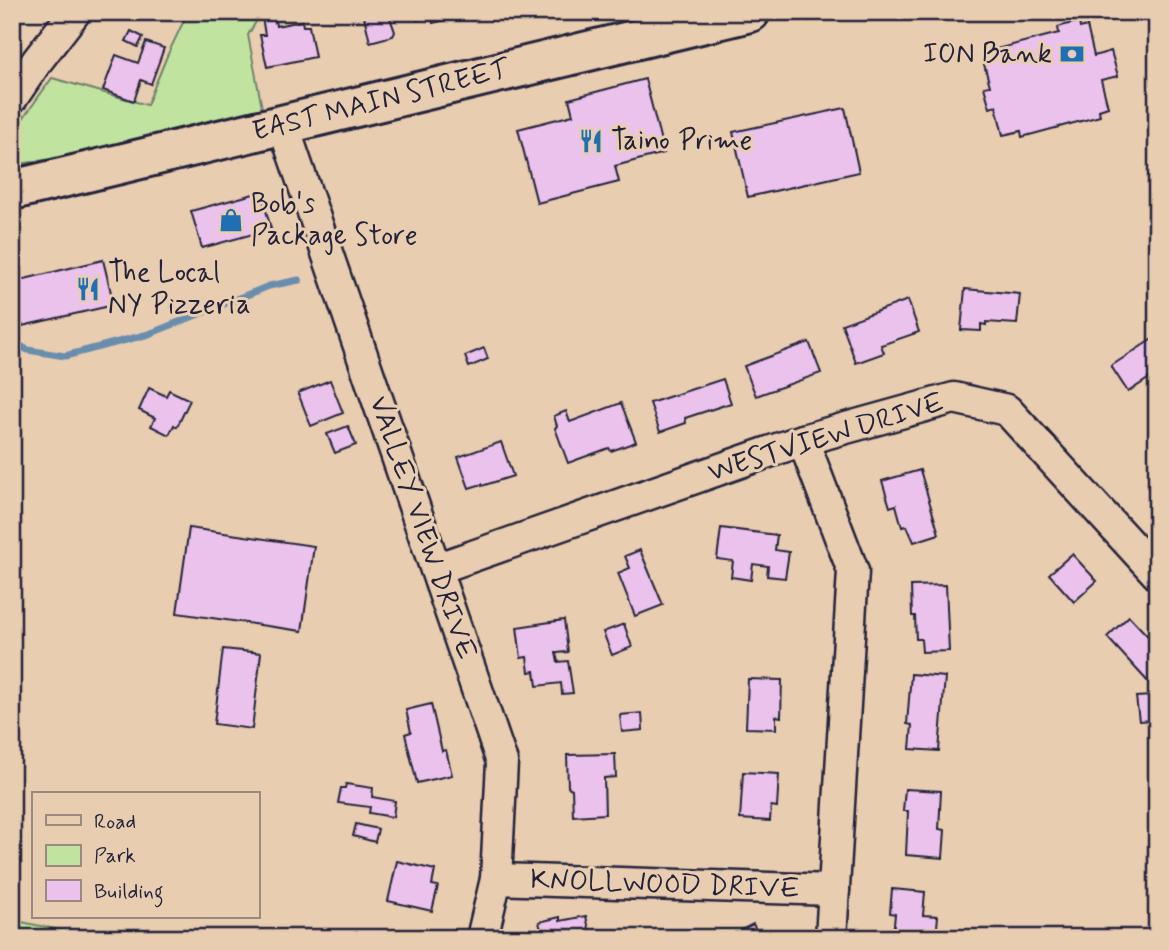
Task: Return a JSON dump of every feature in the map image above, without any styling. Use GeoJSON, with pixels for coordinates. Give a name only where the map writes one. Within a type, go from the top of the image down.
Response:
{"type":"FeatureCollection","features":[{"type":"Feature","properties":{"kind":"main road","name":"EAST MAIN STREET"},"geometry":{"type":"LineString","coordinates":[[12,190],[750,12]]}},
{"type":"Feature","properties":{"kind":"street"},"geometry":{"type":"LineString","coordinates":[[12,98],[75,12]]}},
{"type":"Feature","properties":{"kind":"street","name":"VALLEY VIEW DRIVE"},"geometry":{"type":"LineString","coordinates":[[284,125],[502,762],[496,879],[482,938]]}},
{"type":"Feature","properties":{"kind":"street","name":"WESTVIEW DRIVE"},"geometry":{"type":"LineString","coordinates":[[436,569],[803,440],[954,398],[1007,410],[1157,574]]}},
{"type":"Feature","properties":{"kind":"street"},"geometry":{"type":"LineString","coordinates":[[803,440],[853,571],[831,938]]}},
{"type":"Feature","properties":{"kind":"street","name":"KNOLLWOOD DRIVE"},"geometry":{"type":"LineString","coordinates":[[496,879],[834,890]]}},
{"type":"Feature","properties":{"kind":"green space"},"geometry":{"type":"Polygon","coordinates":[[[188,12],[262,12],[248,35],[262,108],[137,146],[12,165],[12,134],[52,78],[147,105],[188,12]]]}},
{"type":"Feature","properties":{"kind":"green space"},"geometry":{"type":"Polygon","coordinates":[[[12,920],[98,938],[12,938],[12,920]]]}},
{"type":"Feature","properties":{"kind":"building"},"geometry":{"type":"Polygon","coordinates":[[[363,12],[388,12],[395,32],[393,36],[370,42],[363,12]]]}},
{"type":"Feature","properties":{"kind":"building"},"geometry":{"type":"Polygon","coordinates":[[[416,12],[466,12],[467,15],[433,23],[432,16],[417,20],[416,12]]]}},
{"type":"Feature","properties":{"kind":"building"},"geometry":{"type":"Polygon","coordinates":[[[274,15],[276,26],[302,21],[303,26],[309,26],[315,57],[267,67],[260,35],[265,35],[262,17],[274,15]]]}},
{"type":"Feature","properties":{"kind":"building"},"geometry":{"type":"Polygon","coordinates":[[[1079,21],[1080,28],[1087,26],[1094,56],[1111,51],[1118,76],[1101,80],[1108,107],[1099,110],[1100,116],[1022,137],[1021,131],[1003,135],[996,106],[990,108],[984,87],[990,86],[981,53],[1059,33],[1058,27],[1079,21]]]}},
{"type":"Feature","properties":{"kind":"building"},"geometry":{"type":"Polygon","coordinates":[[[131,31],[143,37],[138,47],[126,41],[131,31]]]}},
{"type":"Feature","properties":{"kind":"building"},"geometry":{"type":"Polygon","coordinates":[[[146,42],[164,48],[151,84],[141,80],[134,101],[103,90],[116,55],[138,63],[146,42]]]}},
{"type":"Feature","properties":{"kind":"building","name":"Taino Prime"},"geometry":{"type":"Polygon","coordinates":[[[645,79],[664,153],[615,166],[619,182],[537,203],[518,129],[573,115],[569,99],[645,79]]]}},
{"type":"Feature","properties":{"kind":"building"},"geometry":{"type":"Polygon","coordinates":[[[845,108],[859,172],[748,197],[733,132],[845,108]]]}},
{"type":"Feature","properties":{"kind":"building","name":"Bob's Package Store"},"geometry":{"type":"Polygon","coordinates":[[[261,192],[271,229],[202,248],[191,211],[261,192]]]}},
{"type":"Feature","properties":{"kind":"building"},"geometry":{"type":"Polygon","coordinates":[[[103,260],[114,305],[22,326],[12,282],[103,260]]]}},
{"type":"Feature","properties":{"kind":"building"},"geometry":{"type":"Polygon","coordinates":[[[965,289],[1020,294],[1017,324],[986,322],[986,325],[981,324],[981,331],[961,330],[965,289]]]}},
{"type":"Feature","properties":{"kind":"building"},"geometry":{"type":"Polygon","coordinates":[[[908,300],[919,332],[881,345],[884,353],[856,363],[842,324],[908,300]]]}},
{"type":"Feature","properties":{"kind":"building"},"geometry":{"type":"Polygon","coordinates":[[[1157,336],[1157,373],[1128,392],[1111,366],[1157,336]]]}},
{"type":"Feature","properties":{"kind":"building"},"geometry":{"type":"Polygon","coordinates":[[[809,342],[821,373],[756,396],[744,366],[809,342]]]}},
{"type":"Feature","properties":{"kind":"building"},"geometry":{"type":"Polygon","coordinates":[[[484,348],[488,359],[469,367],[465,356],[484,348]]]}},
{"type":"Feature","properties":{"kind":"building"},"geometry":{"type":"Polygon","coordinates":[[[723,379],[731,403],[685,418],[686,423],[660,432],[650,403],[723,379]]]}},
{"type":"Feature","properties":{"kind":"building"},"geometry":{"type":"Polygon","coordinates":[[[330,380],[343,413],[311,426],[298,393],[330,380]]]}},
{"type":"Feature","properties":{"kind":"building"},"geometry":{"type":"Polygon","coordinates":[[[149,388],[166,396],[169,390],[190,400],[177,427],[174,425],[169,435],[151,426],[155,418],[139,410],[149,388]]]}},
{"type":"Feature","properties":{"kind":"building"},"geometry":{"type":"Polygon","coordinates":[[[621,403],[636,442],[611,451],[609,448],[568,463],[555,428],[557,426],[554,416],[566,411],[570,422],[621,403]]]}},
{"type":"Feature","properties":{"kind":"building"},"geometry":{"type":"Polygon","coordinates":[[[348,426],[356,445],[335,453],[327,434],[348,426]]]}},
{"type":"Feature","properties":{"kind":"building"},"geometry":{"type":"Polygon","coordinates":[[[501,442],[513,476],[469,488],[458,457],[501,442]]]}},
{"type":"Feature","properties":{"kind":"building"},"geometry":{"type":"Polygon","coordinates":[[[920,470],[939,534],[914,542],[907,526],[902,527],[896,505],[890,507],[882,481],[920,470]]]}},
{"type":"Feature","properties":{"kind":"building"},"geometry":{"type":"Polygon","coordinates":[[[189,528],[314,546],[302,631],[177,613],[189,528]]]}},
{"type":"Feature","properties":{"kind":"building"},"geometry":{"type":"Polygon","coordinates":[[[721,528],[777,535],[775,550],[789,552],[785,578],[767,576],[768,566],[753,564],[751,580],[731,577],[733,561],[717,559],[721,528]]]}},
{"type":"Feature","properties":{"kind":"building"},"geometry":{"type":"Polygon","coordinates":[[[640,550],[663,605],[635,616],[618,573],[630,568],[625,556],[640,550]]]}},
{"type":"Feature","properties":{"kind":"building"},"geometry":{"type":"Polygon","coordinates":[[[1072,554],[1097,581],[1074,602],[1049,574],[1072,554]]]}},
{"type":"Feature","properties":{"kind":"building"},"geometry":{"type":"Polygon","coordinates":[[[946,585],[949,651],[922,652],[921,639],[916,639],[915,616],[912,616],[911,586],[946,585]]]}},
{"type":"Feature","properties":{"kind":"building"},"geometry":{"type":"Polygon","coordinates":[[[1129,616],[1157,646],[1157,680],[1151,685],[1107,637],[1129,616]]]}},
{"type":"Feature","properties":{"kind":"building"},"geometry":{"type":"Polygon","coordinates":[[[564,620],[568,652],[556,653],[558,662],[568,661],[573,693],[562,694],[561,683],[537,686],[535,671],[529,672],[527,657],[521,658],[517,627],[564,620]]]}},
{"type":"Feature","properties":{"kind":"building"},"geometry":{"type":"Polygon","coordinates":[[[624,624],[632,647],[612,655],[603,632],[624,624]]]}},
{"type":"Feature","properties":{"kind":"building"},"geometry":{"type":"Polygon","coordinates":[[[223,649],[261,653],[252,729],[214,724],[223,649]]]}},
{"type":"Feature","properties":{"kind":"building"},"geometry":{"type":"Polygon","coordinates":[[[911,674],[945,677],[939,751],[910,749],[912,725],[907,724],[911,674]]]}},
{"type":"Feature","properties":{"kind":"building"},"geometry":{"type":"Polygon","coordinates":[[[748,679],[782,680],[781,717],[776,716],[776,729],[746,728],[748,679]]]}},
{"type":"Feature","properties":{"kind":"building"},"geometry":{"type":"Polygon","coordinates":[[[1151,696],[1153,720],[1139,721],[1136,697],[1151,696]]]}},
{"type":"Feature","properties":{"kind":"building"},"geometry":{"type":"Polygon","coordinates":[[[431,704],[442,751],[446,750],[452,775],[417,783],[405,734],[411,732],[406,710],[431,704]]]}},
{"type":"Feature","properties":{"kind":"building"},"geometry":{"type":"Polygon","coordinates":[[[642,713],[643,730],[622,732],[620,715],[642,713]]]}},
{"type":"Feature","properties":{"kind":"building"},"geometry":{"type":"Polygon","coordinates":[[[615,754],[616,777],[604,778],[605,814],[573,816],[572,789],[568,787],[567,755],[615,754]]]}},
{"type":"Feature","properties":{"kind":"building"},"geometry":{"type":"Polygon","coordinates":[[[743,772],[779,774],[777,807],[771,806],[770,821],[740,819],[743,772]]]}},
{"type":"Feature","properties":{"kind":"building"},"geometry":{"type":"Polygon","coordinates":[[[346,784],[373,788],[372,797],[395,801],[393,817],[369,813],[370,807],[338,803],[341,788],[345,788],[346,784]]]}},
{"type":"Feature","properties":{"kind":"building"},"geometry":{"type":"Polygon","coordinates":[[[905,789],[941,791],[939,829],[945,830],[943,858],[906,855],[908,811],[903,811],[905,789]]]}},
{"type":"Feature","properties":{"kind":"building"},"geometry":{"type":"Polygon","coordinates":[[[356,824],[378,829],[375,842],[353,836],[356,824]]]}},
{"type":"Feature","properties":{"kind":"building"},"geometry":{"type":"Polygon","coordinates":[[[397,861],[435,870],[432,885],[438,886],[432,911],[388,901],[397,861]]]}},
{"type":"Feature","properties":{"kind":"building"},"geometry":{"type":"Polygon","coordinates":[[[892,889],[925,892],[923,915],[938,916],[936,938],[888,938],[888,935],[893,935],[895,914],[890,913],[892,889]]]}},
{"type":"Feature","properties":{"kind":"building"},"geometry":{"type":"Polygon","coordinates":[[[586,916],[591,938],[543,938],[539,922],[560,917],[560,921],[586,916]]]}},
{"type":"Feature","properties":{"kind":"building"},"geometry":{"type":"Polygon","coordinates":[[[753,924],[760,938],[727,937],[753,924]]]}},
{"type":"Feature","properties":{"kind":"building"},"geometry":{"type":"Polygon","coordinates":[[[380,931],[407,938],[378,938],[380,931]]]}},
{"type":"Feature","properties":{"kind":"waterway"},"geometry":{"type":"LineString","coordinates":[[12,342],[28,350],[65,356],[149,334],[269,286],[299,280]]}},
{"type":"Feature","properties":{"kind":"place","name":"ION Bank"},"geometry":{"type":"Point","coordinates":[1072,54]}},
{"type":"Feature","properties":{"kind":"place","name":"Taino Prime"},"geometry":{"type":"Point","coordinates":[591,141]}},
{"type":"Feature","properties":{"kind":"place","name":"Bob's Package Store"},"geometry":{"type":"Point","coordinates":[231,220]}},
{"type":"Feature","properties":{"kind":"place","name":"The Local NY Pizzeria"},"geometry":{"type":"Point","coordinates":[88,289]}}]}
